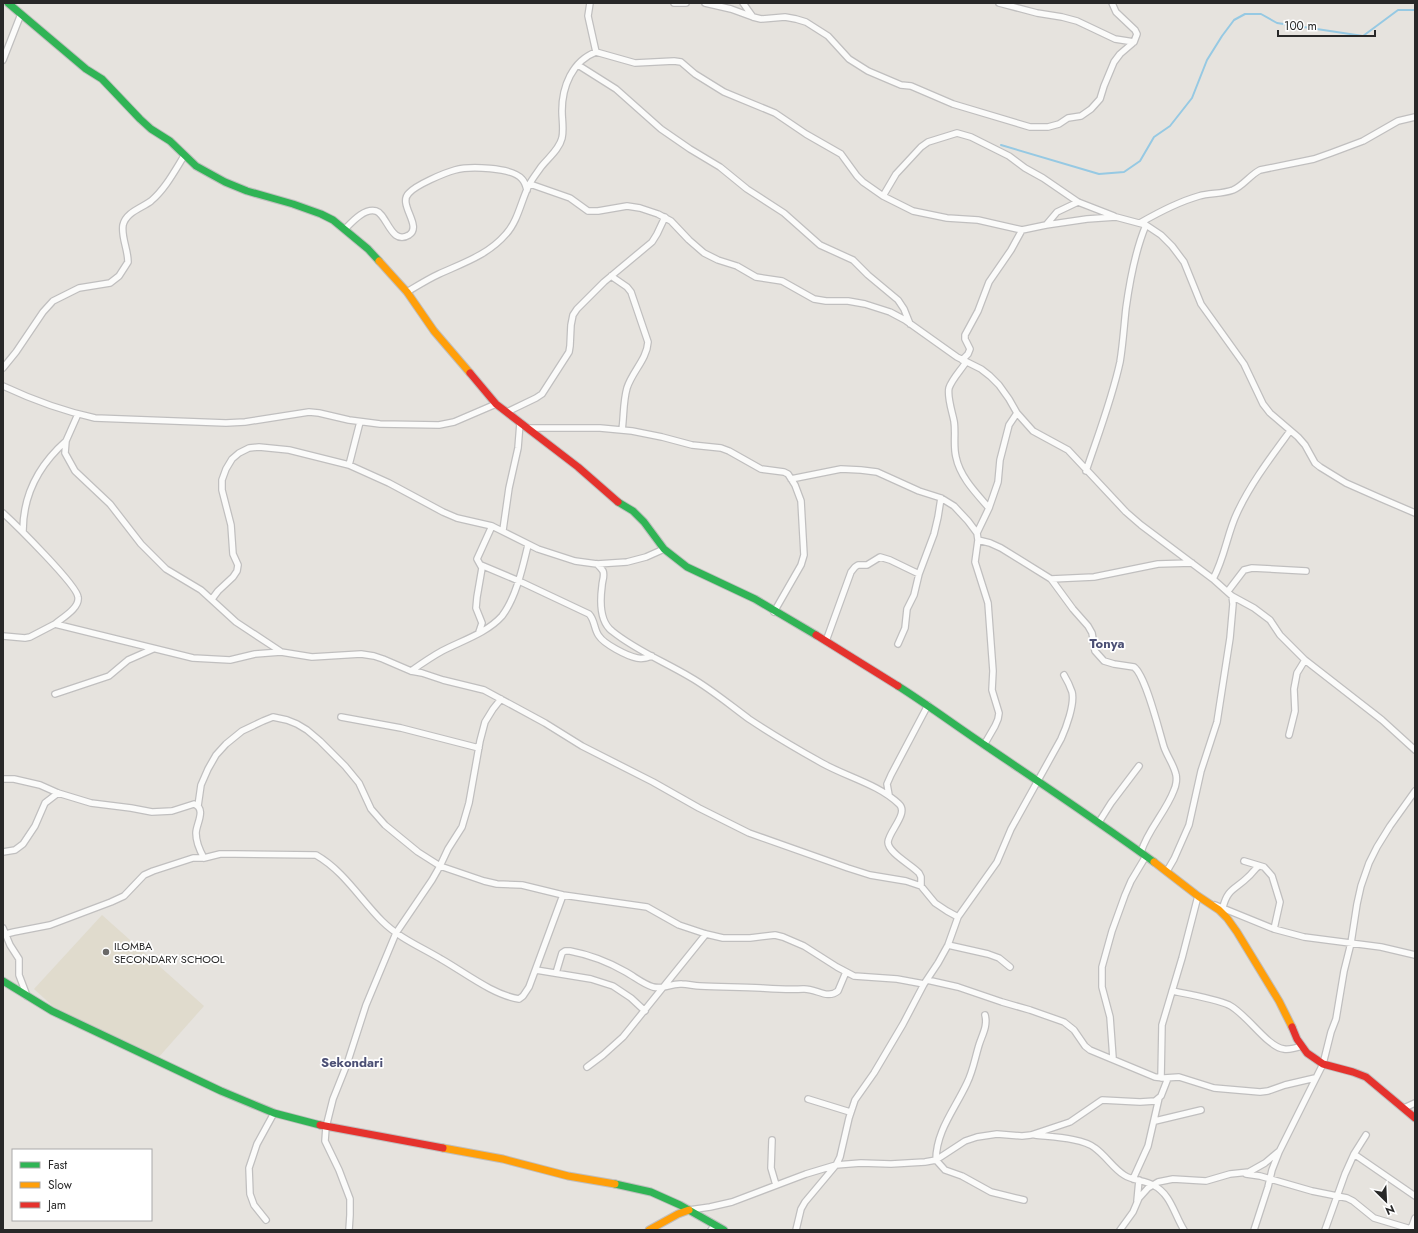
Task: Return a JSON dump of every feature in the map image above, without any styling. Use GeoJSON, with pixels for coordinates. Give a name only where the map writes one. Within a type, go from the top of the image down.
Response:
{"type":"FeatureCollection","features":[{"type":"Feature","properties":{"kind":"street"},"geometry":{"type":"LineString","coordinates":[[8,3],[86,69],[102,79],[140,119],[151,129],[162,134],[196,166],[225,182],[264,197],[293,204],[322,214],[345,229],[368,249],[407,292],[434,330],[496,404],[578,467],[621,504],[633,511],[644,522],[664,549],[687,567],[755,600],[826,641],[928,705],[984,745],[1099,822],[1209,903],[1224,915],[1237,932],[1279,1001],[1297,1039],[1313,1058],[1323,1064],[1353,1072],[1366,1078],[1415,1118]]}},
{"type":"Feature","properties":{"kind":"street"},"geometry":{"type":"LineString","coordinates":[[590,3],[588,16],[596,52]]}},
{"type":"Feature","properties":{"kind":"street"},"geometry":{"type":"LineString","coordinates":[[674,3],[686,3]]}},
{"type":"Feature","properties":{"kind":"street"},"geometry":{"type":"LineString","coordinates":[[705,3],[731,8],[753,18],[796,18],[806,22],[828,36],[849,59],[868,71],[901,85],[911,86],[953,104],[1030,127],[1048,127],[1059,124],[1068,118],[1080,116],[1092,109],[1100,100],[1114,62],[1120,54],[1134,42],[1137,34],[1135,30],[1116,12],[1112,3]]}},
{"type":"Feature","properties":{"kind":"street"},"geometry":{"type":"LineString","coordinates":[[743,3],[753,18]]}},
{"type":"Feature","properties":{"kind":"street"},"geometry":{"type":"LineString","coordinates":[[999,3],[1077,21],[1115,39],[1134,42]]}},
{"type":"Feature","properties":{"kind":"street"},"geometry":{"type":"LineString","coordinates":[[3,60],[21,14]]}},
{"type":"Feature","properties":{"kind":"street"},"geometry":{"type":"LineString","coordinates":[[407,292],[439,274],[476,258],[494,246],[506,234],[511,227],[528,187],[541,167],[558,146],[562,138],[562,110],[565,90],[571,72],[584,58],[596,52],[635,63],[664,61],[680,62],[695,74],[724,92],[775,114],[841,154],[863,182],[883,196],[913,211],[932,216],[978,220],[1022,230],[1087,219],[1116,217]]}},
{"type":"Feature","properties":{"kind":"street"},"geometry":{"type":"LineString","coordinates":[[578,65],[616,90],[661,129],[690,149],[720,166],[747,189],[784,213],[820,245],[854,260],[868,275],[898,300],[904,309],[910,324]]}},
{"type":"Feature","properties":{"kind":"street"},"geometry":{"type":"LineString","coordinates":[[1086,470],[1114,386],[1120,361],[1130,282],[1143,224],[1180,202],[1200,196],[1233,190],[1260,170],[1314,159],[1363,141],[1398,121],[1415,117]]}},
{"type":"Feature","properties":{"kind":"street"},"geometry":{"type":"LineString","coordinates":[[883,196],[896,174],[921,148],[928,142],[956,133],[971,137],[1009,156],[1078,202],[1116,217],[1143,224],[1161,235],[1172,246],[1184,262],[1201,304],[1244,364],[1263,404],[1270,413],[1298,437],[1305,445],[1315,463],[1365,492],[1415,512]]}},
{"type":"Feature","properties":{"kind":"street"},"geometry":{"type":"LineString","coordinates":[[3,368],[53,301],[79,288],[110,283],[119,276],[128,262],[122,230],[123,222],[133,212],[150,201],[164,188],[184,156]]}},
{"type":"Feature","properties":{"kind":"street"},"geometry":{"type":"LineString","coordinates":[[345,229],[359,216],[371,211],[376,211],[380,214],[391,230],[397,235],[409,235],[413,231],[414,226],[406,204],[407,195],[409,192],[446,173],[462,168],[499,169],[508,171],[523,179],[528,187]]}},
{"type":"Feature","properties":{"kind":"street"},"geometry":{"type":"LineString","coordinates":[[528,187],[536,185],[574,200],[588,211],[632,207],[665,217],[671,221],[700,250],[714,258],[737,266],[756,277],[782,281],[814,299],[826,301],[848,301],[866,304],[890,312],[910,324],[964,361],[980,369],[999,385],[1017,413],[1033,431],[1068,450],[1126,512],[1141,525],[1230,593],[1270,620],[1280,635],[1306,660],[1382,720],[1415,750]]}},
{"type":"Feature","properties":{"kind":"street"},"geometry":{"type":"LineString","coordinates":[[1046,225],[1057,212],[1078,202]]}},
{"type":"Feature","properties":{"kind":"street"},"geometry":{"type":"LineString","coordinates":[[507,412],[542,394],[569,352],[573,315],[583,303],[611,276],[652,242],[665,217]]}},
{"type":"Feature","properties":{"kind":"street"},"geometry":{"type":"LineString","coordinates":[[989,508],[968,483],[958,466],[949,388],[970,349],[965,339],[965,335],[978,311],[989,282],[1011,250],[1022,230]]}},
{"type":"Feature","properties":{"kind":"street"},"geometry":{"type":"LineString","coordinates":[[611,276],[627,287],[631,292],[648,342],[647,350],[636,368],[627,388],[624,402],[622,430]]}},
{"type":"Feature","properties":{"kind":"street"},"geometry":{"type":"LineString","coordinates":[[3,386],[35,400],[95,418],[226,423],[244,422],[308,412],[360,422],[380,424],[438,425],[454,422],[496,404]]}},
{"type":"Feature","properties":{"kind":"street"},"geometry":{"type":"LineString","coordinates":[[977,533],[989,508],[998,482],[1000,460],[1008,425],[1017,413]]}},
{"type":"Feature","properties":{"kind":"street"},"geometry":{"type":"LineString","coordinates":[[78,414],[66,441],[65,453],[75,470],[110,504],[141,544],[166,569],[201,590],[236,622],[281,652]]}},
{"type":"Feature","properties":{"kind":"street"},"geometry":{"type":"LineString","coordinates":[[349,465],[360,422]]}},
{"type":"Feature","properties":{"kind":"street"},"geometry":{"type":"LineString","coordinates":[[523,425],[528,428],[586,427],[622,430],[662,436],[696,446],[728,450],[756,467],[768,471],[784,472],[788,474],[800,497],[802,506],[804,556],[801,565],[774,612]]}},
{"type":"Feature","properties":{"kind":"street"},"geometry":{"type":"LineString","coordinates":[[503,530],[509,488],[523,425]]}},
{"type":"Feature","properties":{"kind":"street"},"geometry":{"type":"LineString","coordinates":[[1213,579],[1221,565],[1236,514],[1246,494],[1254,480],[1290,431]]}},
{"type":"Feature","properties":{"kind":"street"},"geometry":{"type":"LineString","coordinates":[[23,532],[23,516],[34,480],[55,451],[66,441]]}},
{"type":"Feature","properties":{"kind":"street"},"geometry":{"type":"LineString","coordinates":[[212,599],[233,577],[237,571],[238,565],[233,554],[231,525],[222,490],[222,480],[232,459],[239,453],[249,448],[273,447],[349,465],[389,483],[457,518],[503,530],[528,545],[575,561],[596,564],[627,562],[646,557],[664,549]]}},
{"type":"Feature","properties":{"kind":"street"},"geometry":{"type":"LineString","coordinates":[[791,478],[841,469],[877,472],[919,491],[940,498],[954,506],[977,533],[978,540],[975,562],[988,603],[993,670],[992,690],[999,713],[995,726],[984,745]]}},
{"type":"Feature","properties":{"kind":"street"},"geometry":{"type":"LineString","coordinates":[[898,644],[905,628],[907,609],[914,595],[919,574],[934,534],[940,498]]}},
{"type":"Feature","properties":{"kind":"street"},"geometry":{"type":"LineString","coordinates":[[3,513],[23,532],[72,586],[78,596],[78,602],[72,610],[55,624],[30,637],[3,636]]}},
{"type":"Feature","properties":{"kind":"street"},"geometry":{"type":"LineString","coordinates":[[479,632],[482,623],[476,608],[482,568],[477,559],[492,526]]}},
{"type":"Feature","properties":{"kind":"street"},"geometry":{"type":"LineString","coordinates":[[978,540],[1001,548],[1051,578],[1073,609],[1088,626],[1092,633],[1095,651],[1104,661],[1130,666],[1137,669],[1152,708],[1164,748],[1176,775],[1175,789],[1144,842],[1144,854],[1125,895],[1112,931],[1102,967],[1102,987],[1110,1017],[1113,1058]]}},
{"type":"Feature","properties":{"kind":"street"},"geometry":{"type":"LineString","coordinates":[[411,671],[440,652],[494,623],[503,614],[519,581],[528,545]]}},
{"type":"Feature","properties":{"kind":"street"},"geometry":{"type":"LineString","coordinates":[[826,641],[848,577],[855,567],[867,565],[880,557],[890,560],[919,574]]}},
{"type":"Feature","properties":{"kind":"street"},"geometry":{"type":"LineString","coordinates":[[1051,578],[1094,577],[1158,564],[1192,563]]}},
{"type":"Feature","properties":{"kind":"street"},"geometry":{"type":"LineString","coordinates":[[596,564],[603,572],[604,576],[602,587],[602,604],[606,625],[612,631],[691,678],[750,720],[793,747],[830,768],[852,776],[888,795],[902,806],[902,812],[888,844],[893,852],[919,873],[921,877],[921,886]]}},
{"type":"Feature","properties":{"kind":"street"},"geometry":{"type":"LineString","coordinates":[[481,565],[589,614],[592,616],[599,636],[603,641],[638,658],[647,658],[652,656]]}},
{"type":"Feature","properties":{"kind":"street"},"geometry":{"type":"LineString","coordinates":[[1167,871],[1189,825],[1201,771],[1217,722],[1230,638],[1233,604],[1230,593],[1244,570],[1252,568],[1306,571]]}},
{"type":"Feature","properties":{"kind":"street"},"geometry":{"type":"LineString","coordinates":[[55,624],[192,658],[230,660],[261,653],[281,652],[312,656],[361,654],[383,659],[411,671],[484,690],[545,723],[582,746],[653,782],[689,803],[753,834],[870,875],[921,886],[935,903],[958,917]]}},
{"type":"Feature","properties":{"kind":"street"},"geometry":{"type":"LineString","coordinates":[[55,694],[109,676],[128,660],[153,649]]}},
{"type":"Feature","properties":{"kind":"street"},"geometry":{"type":"LineString","coordinates":[[1290,735],[1295,710],[1294,689],[1297,673],[1306,660]]}},
{"type":"Feature","properties":{"kind":"street"},"geometry":{"type":"LineString","coordinates":[[796,1230],[801,1209],[805,1202],[836,1166],[840,1157],[850,1112],[855,1100],[884,1058],[925,982],[938,963],[948,945],[958,917],[997,862],[1011,829],[1061,738],[1073,698],[1072,692],[1064,675]]}},
{"type":"Feature","properties":{"kind":"street"},"geometry":{"type":"LineString","coordinates":[[348,1230],[350,1199],[342,1175],[325,1141],[326,1127],[337,1087],[347,1064],[366,1005],[396,933],[440,866],[448,849],[462,827],[469,803],[485,722],[501,698]]}},
{"type":"Feature","properties":{"kind":"street"},"geometry":{"type":"LineString","coordinates":[[888,795],[887,784],[891,774],[928,705]]}},
{"type":"Feature","properties":{"kind":"street"},"geometry":{"type":"LineString","coordinates":[[204,858],[196,834],[200,814],[198,806],[201,785],[208,769],[216,755],[226,744],[242,731],[273,717],[297,724],[307,730],[324,745],[345,766],[359,783],[371,809],[385,825],[418,852],[440,866],[484,881],[527,886],[563,895],[647,908],[679,925],[723,938],[737,939],[774,935],[783,937],[804,946],[854,976],[897,979],[958,987],[1064,1022],[1074,1030],[1088,1048],[1150,1075],[1161,1078],[1179,1077],[1214,1088],[1260,1092],[1268,1091],[1290,1083],[1315,1078]]}},
{"type":"Feature","properties":{"kind":"street"},"geometry":{"type":"LineString","coordinates":[[341,717],[401,728],[479,748]]}},
{"type":"Feature","properties":{"kind":"street"},"geometry":{"type":"LineString","coordinates":[[1099,822],[1111,803],[1139,766]]}},
{"type":"Feature","properties":{"kind":"street"},"geometry":{"type":"LineString","coordinates":[[3,779],[31,782],[58,793],[91,803],[152,812],[172,811],[194,804],[198,806]]}},
{"type":"Feature","properties":{"kind":"street"},"geometry":{"type":"LineString","coordinates":[[1254,1230],[1279,1152],[1323,1064],[1331,1032],[1336,1020],[1361,886],[1370,863],[1390,826],[1415,791]]}},
{"type":"Feature","properties":{"kind":"street"},"geometry":{"type":"LineString","coordinates":[[3,852],[15,850],[23,844],[35,826],[44,803],[58,793]]}},
{"type":"Feature","properties":{"kind":"street"},"geometry":{"type":"LineString","coordinates":[[6,934],[50,925],[83,914],[119,899],[131,889],[138,880],[153,871],[193,858],[204,858],[220,854],[316,855],[340,873],[382,921],[396,933],[444,960],[494,991],[510,998],[519,999],[529,987],[563,895]]}},
{"type":"Feature","properties":{"kind":"street"},"geometry":{"type":"LineString","coordinates":[[1244,861],[1264,867],[1272,876],[1280,902],[1274,929]]}},
{"type":"Feature","properties":{"kind":"street"},"geometry":{"type":"LineString","coordinates":[[1222,907],[1230,890],[1242,883],[1259,866]]}},
{"type":"Feature","properties":{"kind":"street"},"geometry":{"type":"LineString","coordinates":[[1161,1078],[1162,1028],[1198,896]]}},
{"type":"Feature","properties":{"kind":"street"},"geometry":{"type":"LineString","coordinates":[[1209,903],[1274,929],[1314,939],[1351,943],[1415,955]]}},
{"type":"Feature","properties":{"kind":"street"},"geometry":{"type":"LineString","coordinates":[[3,928],[10,945],[19,959],[19,975],[28,997]]}},
{"type":"Feature","properties":{"kind":"street"},"geometry":{"type":"LineString","coordinates":[[587,1067],[603,1056],[623,1037],[706,934]]}},
{"type":"Feature","properties":{"kind":"street"},"geometry":{"type":"LineString","coordinates":[[948,945],[1000,958],[1010,967]]}},
{"type":"Feature","properties":{"kind":"street"},"geometry":{"type":"LineString","coordinates":[[556,974],[562,953],[565,951],[604,959],[644,983],[662,988],[679,984],[782,990],[806,988],[813,989],[825,995],[838,991],[846,972]]}},
{"type":"Feature","properties":{"kind":"street"},"geometry":{"type":"LineString","coordinates":[[536,970],[591,979],[613,986],[622,990],[645,1011]]}},
{"type":"Feature","properties":{"kind":"street"},"geometry":{"type":"LineString","coordinates":[[3,981],[28,997],[78,1024],[221,1091],[274,1113],[326,1127],[503,1159],[568,1176],[637,1188],[668,1199],[690,1210],[713,1227],[724,1230]]}},
{"type":"Feature","properties":{"kind":"street"},"geometry":{"type":"LineString","coordinates":[[1172,991],[1230,1006],[1251,1023],[1270,1043],[1277,1048],[1290,1049],[1302,1046]]}},
{"type":"Feature","properties":{"kind":"street"},"geometry":{"type":"LineString","coordinates":[[985,1015],[986,1022],[984,1032],[970,1077],[939,1137],[936,1148],[936,1160],[945,1170],[962,1176],[984,1188],[998,1194],[1024,1200]]}},
{"type":"Feature","properties":{"kind":"street"},"geometry":{"type":"LineString","coordinates":[[1136,1203],[1136,1180],[1148,1146],[1159,1098],[1168,1078]]}},
{"type":"Feature","properties":{"kind":"street"},"geometry":{"type":"LineString","coordinates":[[649,1230],[678,1214],[690,1210],[732,1202],[806,1174],[836,1166],[861,1163],[916,1163],[936,1160],[965,1141],[978,1137],[997,1134],[1022,1136],[1031,1135],[1070,1122],[1102,1100],[1149,1102],[1159,1098]]}},
{"type":"Feature","properties":{"kind":"street"},"geometry":{"type":"LineString","coordinates":[[808,1099],[850,1112]]}},
{"type":"Feature","properties":{"kind":"street"},"geometry":{"type":"LineString","coordinates":[[1404,1108],[1415,1104]]}},
{"type":"Feature","properties":{"kind":"street"},"geometry":{"type":"LineString","coordinates":[[1154,1121],[1201,1110]]}},
{"type":"Feature","properties":{"kind":"street"},"geometry":{"type":"LineString","coordinates":[[266,1220],[254,1205],[250,1194],[249,1168],[257,1144],[274,1113]]}},
{"type":"Feature","properties":{"kind":"street"},"geometry":{"type":"LineString","coordinates":[[1031,1135],[1091,1144],[1120,1172],[1136,1180],[1153,1185],[1167,1197],[1184,1230]]}},
{"type":"Feature","properties":{"kind":"street"},"geometry":{"type":"LineString","coordinates":[[1325,1230],[1354,1154],[1366,1135]]}},
{"type":"Feature","properties":{"kind":"street"},"geometry":{"type":"LineString","coordinates":[[772,1140],[770,1168],[776,1185]]}},
{"type":"Feature","properties":{"kind":"street"},"geometry":{"type":"LineString","coordinates":[[1243,1174],[1260,1167],[1279,1152]]}},
{"type":"Feature","properties":{"kind":"street"},"geometry":{"type":"LineString","coordinates":[[1354,1154],[1415,1196]]}},
{"type":"Feature","properties":{"kind":"street"},"geometry":{"type":"LineString","coordinates":[[1120,1230],[1133,1212],[1136,1203],[1144,1192],[1153,1185],[1168,1179],[1200,1181],[1211,1180],[1230,1174],[1243,1174],[1270,1179],[1312,1191],[1337,1196],[1353,1201],[1370,1215],[1380,1220],[1413,1229],[1415,1218]]}},
{"type":"Feature","properties":{"kind":"shaded area","name":"ILOMBA SECONDARY SCHOOL"},"geometry":{"type":"Polygon","coordinates":[[[102,915],[204,1006],[158,1058],[66,1018],[34,989],[102,915]]]}},
{"type":"Feature","properties":{"kind":"waterway"},"geometry":{"type":"LineString","coordinates":[[1001,145],[1099,174],[1124,172],[1140,161],[1154,137],[1170,126],[1192,98],[1207,60],[1234,20],[1245,14],[1261,14],[1277,23],[1363,36],[1398,10],[1415,10]]}},
{"type":"Feature","properties":{"kind":"traffic: fast"},"geometry":{"type":"LineString","coordinates":[[8,3],[86,69],[102,79],[140,119],[151,129],[170,141],[196,166],[225,182],[247,191],[293,204],[333,220],[368,249],[379,261]]}},
{"type":"Feature","properties":{"kind":"traffic: fast"},"geometry":{"type":"LineString","coordinates":[[618,502],[633,511],[644,522],[664,549],[687,567],[755,599],[816,635]]}},
{"type":"Feature","properties":{"kind":"traffic: fast"},"geometry":{"type":"LineString","coordinates":[[898,686],[1154,862]]}},
{"type":"Feature","properties":{"kind":"traffic: fast"},"geometry":{"type":"LineString","coordinates":[[3,981],[52,1011],[221,1091],[274,1113],[320,1125]]}},
{"type":"Feature","properties":{"kind":"traffic: fast"},"geometry":{"type":"LineString","coordinates":[[615,1184],[651,1192],[680,1205],[724,1230]]}},
{"type":"Feature","properties":{"kind":"traffic: slow"},"geometry":{"type":"LineString","coordinates":[[379,261],[407,292],[434,331],[470,373]]}},
{"type":"Feature","properties":{"kind":"traffic: slow"},"geometry":{"type":"LineString","coordinates":[[1154,862],[1198,896],[1219,910],[1227,918],[1279,1001],[1292,1027]]}},
{"type":"Feature","properties":{"kind":"traffic: slow"},"geometry":{"type":"LineString","coordinates":[[443,1148],[503,1159],[568,1176],[615,1184]]}},
{"type":"Feature","properties":{"kind":"traffic: slow"},"geometry":{"type":"LineString","coordinates":[[649,1230],[678,1214],[689,1210]]}},
{"type":"Feature","properties":{"kind":"traffic: jam"},"geometry":{"type":"LineString","coordinates":[[470,373],[496,404],[578,467],[618,502]]}},
{"type":"Feature","properties":{"kind":"traffic: jam"},"geometry":{"type":"LineString","coordinates":[[816,635],[898,686]]}},
{"type":"Feature","properties":{"kind":"traffic: jam"},"geometry":{"type":"LineString","coordinates":[[1292,1027],[1297,1039],[1307,1053],[1323,1064],[1366,1077],[1415,1118]]}},
{"type":"Feature","properties":{"kind":"traffic: jam"},"geometry":{"type":"LineString","coordinates":[[320,1125],[443,1148]]}},
{"type":"Feature","properties":{"kind":"place","name":"ILOMBA SECONDARY SCHOOL"},"geometry":{"type":"Point","coordinates":[106,952]}},
{"type":"Feature","properties":{"kind":"district","name":"Tonya"},"geometry":{"type":"Point","coordinates":[1107,643]}},
{"type":"Feature","properties":{"kind":"district","name":"Sekondari"},"geometry":{"type":"Point","coordinates":[352,1062]}}]}
